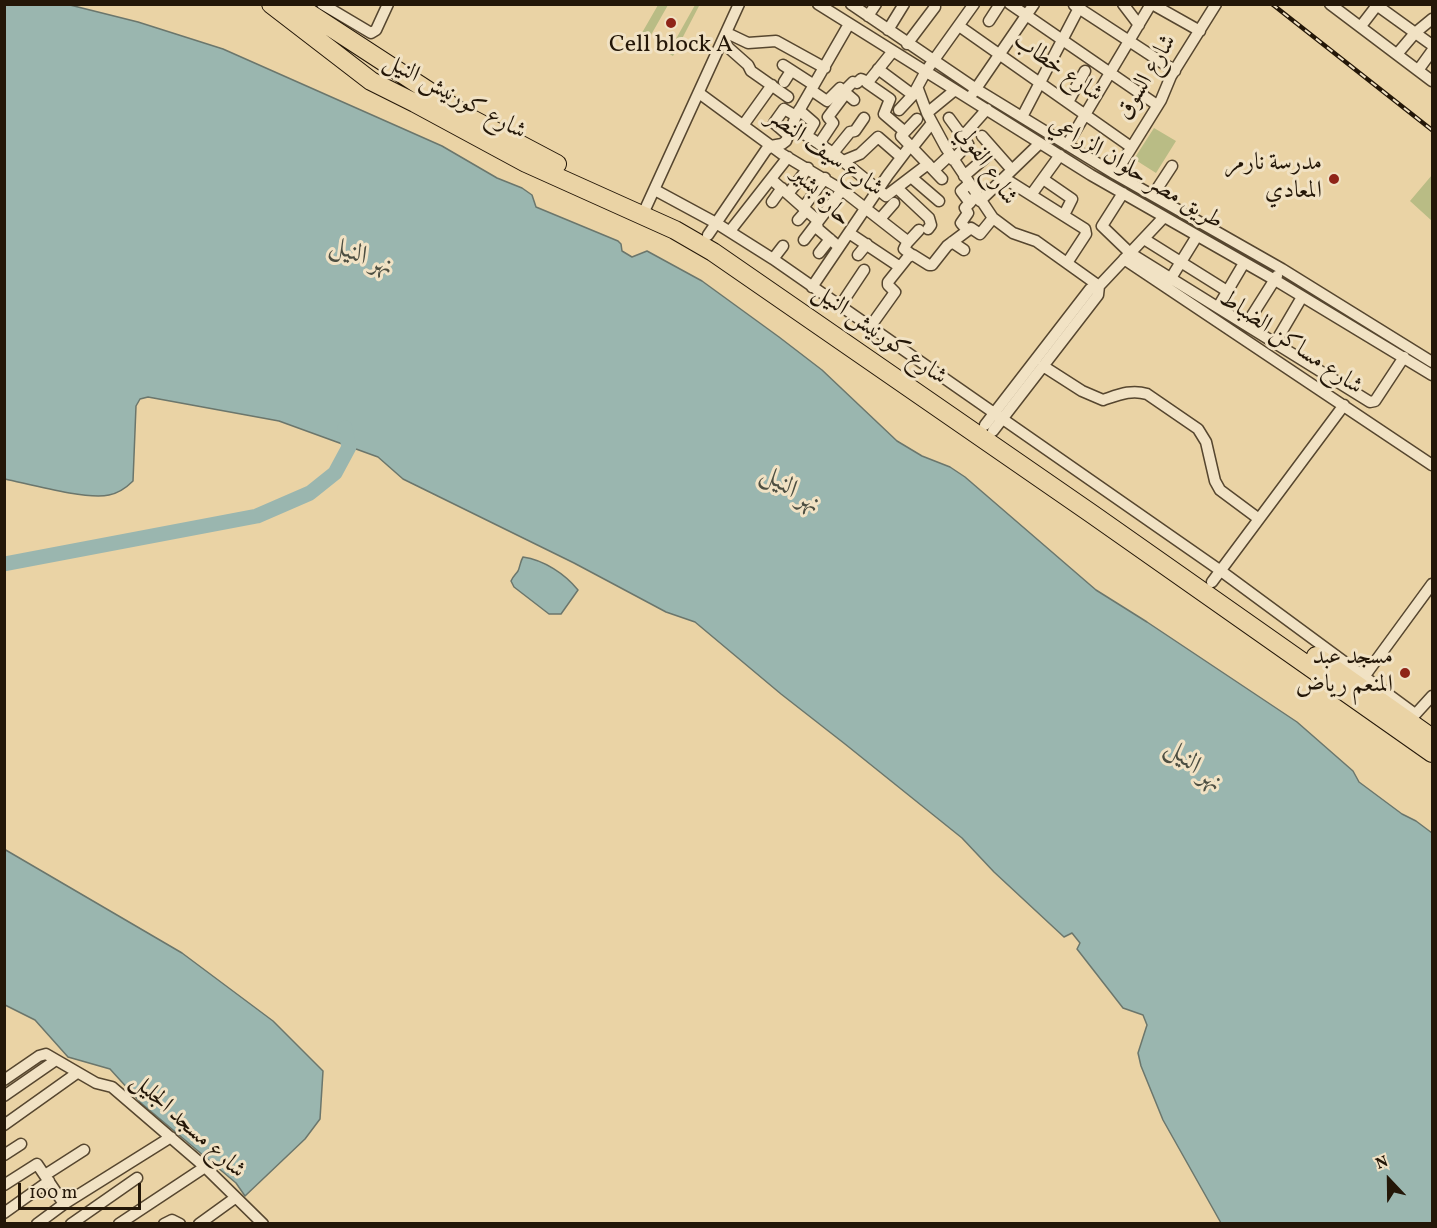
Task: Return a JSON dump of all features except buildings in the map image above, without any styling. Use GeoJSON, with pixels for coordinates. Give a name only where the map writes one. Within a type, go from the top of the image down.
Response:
{"type":"FeatureCollection","features":[{"type":"Feature","properties":{"kind":"highway","name":"شارع كورنيش النيل"},"geometry":{"type":"LineString","coordinates":[[272,4],[352,69],[380,86],[526,163],[648,203],[693,240],[732,264],[1309,658],[1432,738]]}},
{"type":"Feature","properties":{"kind":"highway","name":"شارع كورنيش النيل"},"geometry":{"type":"LineString","coordinates":[[295,4],[462,113],[513,142],[558,165],[712,229],[742,256],[993,422],[1216,577],[1309,658],[1361,681],[1408,722],[1432,753]]}},
{"type":"Feature","properties":{"kind":"highway"},"geometry":{"type":"LineString","coordinates":[[352,69],[377,58],[384,67],[378,74],[380,86]]}},
{"type":"Feature","properties":{"kind":"street"},"geometry":{"type":"LineString","coordinates":[[322,4],[339,9],[371,33],[377,58]]}},
{"type":"Feature","properties":{"kind":"street"},"geometry":{"type":"LineString","coordinates":[[371,33],[376,30],[388,4]]}},
{"type":"Feature","properties":{"kind":"street"},"geometry":{"type":"LineString","coordinates":[[648,203],[739,4]]}},
{"type":"Feature","properties":{"kind":"street","name":"طريق مصر حلوان الزراعي"},"geometry":{"type":"LineString","coordinates":[[818,4],[956,90],[972,94],[1022,117],[1115,174],[1282,269],[1391,343],[1404,357],[1432,375]]}},
{"type":"Feature","properties":{"kind":"street","name":"طريق مصر حلوان الزراعي"},"geometry":{"type":"LineString","coordinates":[[851,4],[933,61],[987,109],[1091,175],[1302,297],[1432,362]]}},
{"type":"Feature","properties":{"kind":"street"},"geometry":{"type":"LineString","coordinates":[[868,16],[876,4]]}},
{"type":"Feature","properties":{"kind":"street"},"geometry":{"type":"LineString","coordinates":[[888,30],[904,4]]}},
{"type":"Feature","properties":{"kind":"street"},"geometry":{"type":"LineString","coordinates":[[899,110],[915,92],[926,71],[974,4]]}},
{"type":"Feature","properties":{"kind":"street"},"geometry":{"type":"LineString","coordinates":[[989,21],[1000,4]]}},
{"type":"Feature","properties":{"kind":"street"},"geometry":{"type":"LineString","coordinates":[[1010,4],[1157,105]]}},
{"type":"Feature","properties":{"kind":"street"},"geometry":{"type":"LineString","coordinates":[[972,94],[1034,4]]}},
{"type":"Feature","properties":{"kind":"street"},"geometry":{"type":"LineString","coordinates":[[1122,4],[1139,25]]}},
{"type":"Feature","properties":{"kind":"street"},"geometry":{"type":"LineString","coordinates":[[1067,145],[1152,4],[1200,31]]}},
{"type":"Feature","properties":{"kind":"street","name":"شارع السوق"},"geometry":{"type":"LineString","coordinates":[[1115,174],[1216,4]]}},
{"type":"Feature","properties":{"kind":"street"},"geometry":{"type":"LineString","coordinates":[[1330,4],[1398,53],[1432,81]]}},
{"type":"Feature","properties":{"kind":"street"},"geometry":{"type":"LineString","coordinates":[[1361,26],[1377,5],[1432,45]]}},
{"type":"Feature","properties":{"kind":"street"},"geometry":{"type":"LineString","coordinates":[[1022,117],[1063,40],[1078,6],[1175,71]]}},
{"type":"Feature","properties":{"kind":"street"},"geometry":{"type":"LineString","coordinates":[[907,44],[935,8]]}},
{"type":"Feature","properties":{"kind":"street"},"geometry":{"type":"LineString","coordinates":[[1398,53],[1415,33],[1432,19]]}},
{"type":"Feature","properties":{"kind":"street"},"geometry":{"type":"LineString","coordinates":[[849,24],[782,144],[773,145],[766,150],[712,229],[730,231],[772,259],[870,327],[993,422]]}},
{"type":"Feature","properties":{"kind":"street","name":"شارع خطاب"},"geometry":{"type":"LineString","coordinates":[[959,26],[1131,147]]}},
{"type":"Feature","properties":{"kind":"street"},"geometry":{"type":"LineString","coordinates":[[724,38],[748,43],[776,41],[825,68]]}},
{"type":"Feature","properties":{"kind":"street"},"geometry":{"type":"LineString","coordinates":[[724,38],[751,71],[788,97]]}},
{"type":"Feature","properties":{"kind":"street"},"geometry":{"type":"LineString","coordinates":[[867,83],[892,51]]}},
{"type":"Feature","properties":{"kind":"street"},"geometry":{"type":"LineString","coordinates":[[1419,69],[1432,51]]}},
{"type":"Feature","properties":{"kind":"street"},"geometry":{"type":"LineString","coordinates":[[784,82],[787,68],[827,100],[840,88],[848,95]]}},
{"type":"Feature","properties":{"kind":"street"},"geometry":{"type":"LineString","coordinates":[[878,69],[915,92]]}},
{"type":"Feature","properties":{"kind":"street"},"geometry":{"type":"LineString","coordinates":[[1068,102],[1085,71]]}},
{"type":"Feature","properties":{"kind":"street"},"geometry":{"type":"LineString","coordinates":[[819,144],[833,123],[828,117],[848,95],[852,82],[857,83],[861,79],[890,99],[884,114],[903,134],[911,147],[942,179]]}},
{"type":"Feature","properties":{"kind":"street"},"geometry":{"type":"LineString","coordinates":[[744,124],[772,85]]}},
{"type":"Feature","properties":{"kind":"street"},"geometry":{"type":"LineString","coordinates":[[927,113],[956,90]]}},
{"type":"Feature","properties":{"kind":"street","name":"شارع الفولي"},"geometry":{"type":"LineString","coordinates":[[915,92],[966,180],[975,200],[1013,233],[1036,241],[1099,286]]}},
{"type":"Feature","properties":{"kind":"street","name":"شارع سيف النصر"},"geometry":{"type":"LineString","coordinates":[[699,93],[788,157],[842,190],[907,243],[904,249],[912,255]]}},
{"type":"Feature","properties":{"kind":"street"},"geometry":{"type":"LineString","coordinates":[[963,136],[987,109]]}},
{"type":"Feature","properties":{"kind":"street"},"geometry":{"type":"LineString","coordinates":[[832,153],[850,132],[855,131],[864,118]]}},
{"type":"Feature","properties":{"kind":"street"},"geometry":{"type":"LineString","coordinates":[[812,287],[865,208],[911,177],[952,157],[967,146],[963,136],[949,118]]}},
{"type":"Feature","properties":{"kind":"street"},"geometry":{"type":"LineString","coordinates":[[891,148],[915,121],[923,132]]}},
{"type":"Feature","properties":{"kind":"street"},"geometry":{"type":"LineString","coordinates":[[794,122],[807,135],[886,196]]}},
{"type":"Feature","properties":{"kind":"street"},"geometry":{"type":"LineString","coordinates":[[794,122],[814,122],[807,135]]}},
{"type":"Feature","properties":{"kind":"street"},"geometry":{"type":"LineString","coordinates":[[880,219],[901,157],[932,123]]}},
{"type":"Feature","properties":{"kind":"street"},"geometry":{"type":"LineString","coordinates":[[982,136],[1008,174],[1031,195],[1087,231],[1067,263]]}},
{"type":"Feature","properties":{"kind":"street"},"geometry":{"type":"LineString","coordinates":[[843,161],[860,154],[877,137],[901,157]]}},
{"type":"Feature","properties":{"kind":"street"},"geometry":{"type":"LineString","coordinates":[[967,230],[961,223],[968,213],[965,209],[1008,174],[1040,143]]}},
{"type":"Feature","properties":{"kind":"street"},"geometry":{"type":"LineString","coordinates":[[1031,195],[1060,155]]}},
{"type":"Feature","properties":{"kind":"street"},"geometry":{"type":"LineString","coordinates":[[730,231],[788,157]]}},
{"type":"Feature","properties":{"kind":"street"},"geometry":{"type":"LineString","coordinates":[[966,180],[985,158]]}},
{"type":"Feature","properties":{"kind":"street"},"geometry":{"type":"LineString","coordinates":[[1091,175],[1099,164]]}},
{"type":"Feature","properties":{"kind":"street"},"geometry":{"type":"LineString","coordinates":[[1153,195],[1172,166]]}},
{"type":"Feature","properties":{"kind":"street"},"geometry":{"type":"LineString","coordinates":[[771,201],[785,191],[808,168]]}},
{"type":"Feature","properties":{"kind":"street"},"geometry":{"type":"LineString","coordinates":[[911,177],[939,201]]}},
{"type":"Feature","properties":{"kind":"street"},"geometry":{"type":"LineString","coordinates":[[798,220],[825,178]]}},
{"type":"Feature","properties":{"kind":"street","name":"حارة بشير"},"geometry":{"type":"LineString","coordinates":[[771,179],[818,222],[818,229],[839,248]]}},
{"type":"Feature","properties":{"kind":"street"},"geometry":{"type":"LineString","coordinates":[[1042,179],[1073,200],[1064,215]]}},
{"type":"Feature","properties":{"kind":"street"},"geometry":{"type":"LineString","coordinates":[[897,188],[929,218],[931,225],[907,243]]}},
{"type":"Feature","properties":{"kind":"street"},"geometry":{"type":"LineString","coordinates":[[804,240],[842,190]]}},
{"type":"Feature","properties":{"kind":"street"},"geometry":{"type":"LineString","coordinates":[[1123,194],[1102,226],[1127,256],[1171,278],[1371,402],[1375,401],[1404,357]]}},
{"type":"Feature","properties":{"kind":"street"},"geometry":{"type":"LineString","coordinates":[[993,422],[1090,290],[1099,286],[1164,217]]}},
{"type":"Feature","properties":{"kind":"street"},"geometry":{"type":"LineString","coordinates":[[870,327],[895,292],[888,283],[912,255],[928,266],[932,265],[942,251],[967,230],[971,228],[980,234],[993,218]]}},
{"type":"Feature","properties":{"kind":"street"},"geometry":{"type":"LineString","coordinates":[[849,234],[900,267]]}},
{"type":"Feature","properties":{"kind":"street"},"geometry":{"type":"LineString","coordinates":[[1171,278],[1197,236]]}},
{"type":"Feature","properties":{"kind":"street"},"geometry":{"type":"LineString","coordinates":[[1144,238],[1227,291]]}},
{"type":"Feature","properties":{"kind":"street"},"geometry":{"type":"LineString","coordinates":[[819,253],[830,239]]}},
{"type":"Feature","properties":{"kind":"street"},"geometry":{"type":"LineString","coordinates":[[952,242],[964,250]]}},
{"type":"Feature","properties":{"kind":"street"},"geometry":{"type":"LineString","coordinates":[[858,255],[867,244]]}},
{"type":"Feature","properties":{"kind":"street"},"geometry":{"type":"LineString","coordinates":[[772,259],[783,246]]}},
{"type":"Feature","properties":{"kind":"street","name":"شارع مساكن الضباط"},"geometry":{"type":"LineString","coordinates":[[1127,256],[1432,465]]}},
{"type":"Feature","properties":{"kind":"street"},"geometry":{"type":"LineString","coordinates":[[1218,307],[1244,263]]}},
{"type":"Feature","properties":{"kind":"street"},"geometry":{"type":"LineString","coordinates":[[1246,325],[1282,269]]}},
{"type":"Feature","properties":{"kind":"street"},"geometry":{"type":"LineString","coordinates":[[840,306],[864,270]]}},
{"type":"Feature","properties":{"kind":"street"},"geometry":{"type":"LineString","coordinates":[[993,422],[1043,366],[1098,295],[1099,286]]}},
{"type":"Feature","properties":{"kind":"street"},"geometry":{"type":"LineString","coordinates":[[1275,343],[1302,297]]}},
{"type":"Feature","properties":{"kind":"street"},"geometry":{"type":"LineString","coordinates":[[1043,366],[1082,391],[1103,400],[1138,391],[1147,394],[1198,429],[1206,442],[1215,481],[1220,490],[1259,519]]}},
{"type":"Feature","properties":{"kind":"street"},"geometry":{"type":"LineString","coordinates":[[1344,405],[1216,577],[1361,681],[1432,585]]}},
{"type":"Feature","properties":{"kind":"street"},"geometry":{"type":"LineString","coordinates":[[1408,722],[1432,696]]}},
{"type":"Feature","properties":{"kind":"street","name":"شارع مسجد الجليل"},"geometry":{"type":"LineString","coordinates":[[4,1080],[39,1056],[46,1054],[96,1083],[112,1087],[205,1167],[263,1224]]}},
{"type":"Feature","properties":{"kind":"street"},"geometry":{"type":"LineString","coordinates":[[4,1096],[56,1060]]}},
{"type":"Feature","properties":{"kind":"street"},"geometry":{"type":"LineString","coordinates":[[4,1125],[77,1073]]}},
{"type":"Feature","properties":{"kind":"street"},"geometry":{"type":"LineString","coordinates":[[37,1224],[63,1204],[171,1137]]}},
{"type":"Feature","properties":{"kind":"street"},"geometry":{"type":"LineString","coordinates":[[4,1155],[21,1144]]}},
{"type":"Feature","properties":{"kind":"street"},"geometry":{"type":"LineString","coordinates":[[4,1213],[84,1150]]}},
{"type":"Feature","properties":{"kind":"street"},"geometry":{"type":"LineString","coordinates":[[4,1185],[36,1164],[63,1204]]}},
{"type":"Feature","properties":{"kind":"street"},"geometry":{"type":"LineString","coordinates":[[118,1224],[205,1167]]}},
{"type":"Feature","properties":{"kind":"street"},"geometry":{"type":"LineString","coordinates":[[72,1224],[137,1178]]}},
{"type":"Feature","properties":{"kind":"street"},"geometry":{"type":"LineString","coordinates":[[199,1224],[235,1198]]}},
{"type":"Feature","properties":{"kind":"street"},"geometry":{"type":"LineString","coordinates":[[164,1224],[172,1220],[180,1224]]}},
{"type":"Feature","properties":{"kind":"green space"},"geometry":{"type":"Polygon","coordinates":[[[658,5],[668,5],[647,42],[639,38],[658,5]]]}},
{"type":"Feature","properties":{"kind":"green space"},"geometry":{"type":"Polygon","coordinates":[[[695,5],[699,6],[673,56],[668,53],[695,5]]]}},
{"type":"Feature","properties":{"kind":"green space"},"geometry":{"type":"Polygon","coordinates":[[[1154,128],[1176,141],[1156,173],[1134,159],[1154,128]]]}},
{"type":"Feature","properties":{"kind":"green space"},"geometry":{"type":"Polygon","coordinates":[[[1432,175],[1432,221],[1410,201],[1432,175]]]}},
{"type":"Feature","properties":{"kind":"water","name":"نهر النيل"},"geometry":{"type":"Polygon","coordinates":[[[4,5],[70,5],[138,22],[223,49],[442,146],[497,178],[522,188],[532,195],[536,207],[618,241],[622,251],[632,257],[647,251],[702,281],[822,370],[897,441],[922,456],[950,467],[965,477],[1096,590],[1297,722],[1353,771],[1359,782],[1432,833],[1432,1223],[1221,1223],[1163,1120],[1141,1066],[1138,1053],[1147,1025],[1143,1015],[1123,1008],[1077,949],[1080,943],[1072,933],[1064,937],[994,872],[962,838],[781,694],[695,622],[666,612],[574,563],[403,479],[378,457],[279,421],[148,397],[140,399],[136,406],[133,481],[122,490],[109,495],[86,495],[5,479],[4,5]]]}},
{"type":"Feature","properties":{"kind":"water"},"geometry":{"type":"Polygon","coordinates":[[[523,557],[539,561],[554,569],[578,590],[561,614],[549,614],[514,587],[511,581],[523,557]]]}},
{"type":"Feature","properties":{"kind":"water"},"geometry":{"type":"Polygon","coordinates":[[[4,849],[182,953],[273,1021],[323,1071],[320,1119],[305,1139],[245,1196],[236,1183],[141,1103],[110,1069],[68,1057],[35,1020],[5,1005],[4,849]]]}},
{"type":"Feature","properties":{"kind":"waterway"},"geometry":{"type":"LineString","coordinates":[[4,564],[257,516],[310,493],[335,473],[349,447],[345,428]]}},
{"type":"Feature","properties":{"kind":"railway"},"geometry":{"type":"LineString","coordinates":[[1272,4],[1432,130]]}},
{"type":"Feature","properties":{"kind":"place","name":"Cell block A"},"geometry":{"type":"Point","coordinates":[671,23]}},
{"type":"Feature","properties":{"kind":"place","name":"مدرسة نارمر المعادي"},"geometry":{"type":"Point","coordinates":[1334,179]}},
{"type":"Feature","properties":{"kind":"place","name":"مسجد عبد المنعم رياض"},"geometry":{"type":"Point","coordinates":[1405,673]}}]}
